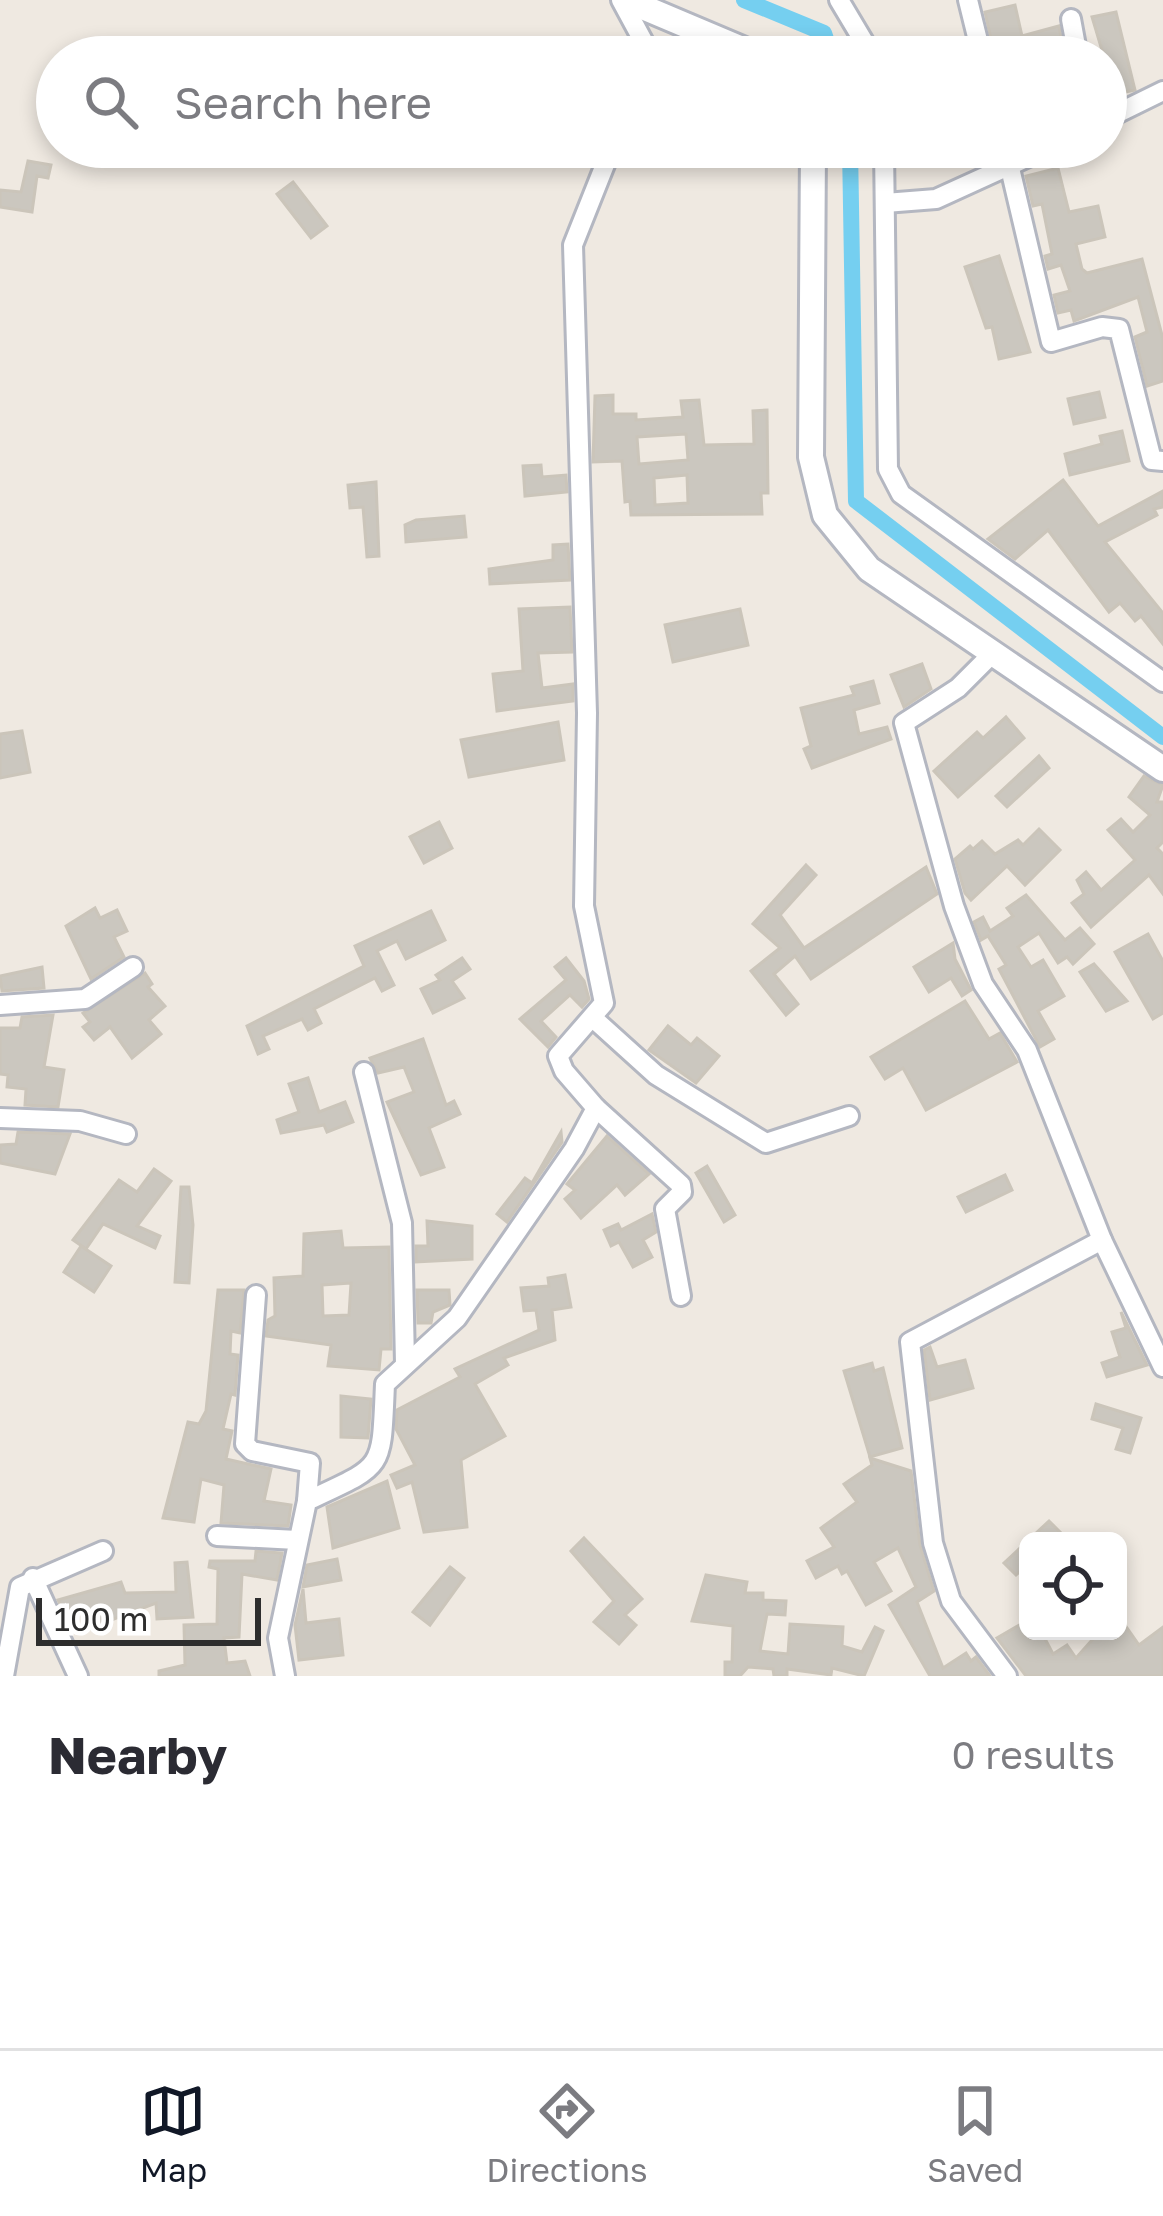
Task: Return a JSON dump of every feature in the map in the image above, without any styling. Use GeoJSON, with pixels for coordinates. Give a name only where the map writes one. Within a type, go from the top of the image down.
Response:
{"type":"FeatureCollection","features":[{"type":"Feature","properties":{"kind":"street"},"geometry":{"type":"LineString","coordinates":[[623,0],[641,36]]}},
{"type":"Feature","properties":{"kind":"street"},"geometry":{"type":"LineString","coordinates":[[623,0],[710,36]]}},
{"type":"Feature","properties":{"kind":"street"},"geometry":{"type":"LineString","coordinates":[[838,0],[859,36]]}},
{"type":"Feature","properties":{"kind":"street"},"geometry":{"type":"LineString","coordinates":[[968,0],[977,36]]}},
{"type":"Feature","properties":{"kind":"street"},"geometry":{"type":"LineString","coordinates":[[1071,20],[1074,36]]}},
{"type":"Feature","properties":{"kind":"street"},"geometry":{"type":"LineString","coordinates":[[1127,109],[1163,91]]}},
{"type":"Feature","properties":{"kind":"street"},"geometry":{"type":"LineString","coordinates":[[604,168],[573,245],[587,713],[584,906],[604,1003],[559,1056],[564,1071],[596,1108],[681,1185],[682,1192],[664,1209],[682,1296]]}},
{"type":"Feature","properties":{"kind":"street"},"geometry":{"type":"LineString","coordinates":[[812,168],[811,457],[826,515],[869,568],[1163,770]]}},
{"type":"Feature","properties":{"kind":"street"},"geometry":{"type":"LineString","coordinates":[[884,168],[883,437],[887,469],[901,494],[1162,680]]}},
{"type":"Feature","properties":{"kind":"street"},"geometry":{"type":"LineString","coordinates":[[885,202],[936,199],[1008,168]]}},
{"type":"Feature","properties":{"kind":"street"},"geometry":{"type":"LineString","coordinates":[[1010,168],[1051,343],[1102,328],[1119,329],[1152,460],[1163,460]]}},
{"type":"Feature","properties":{"kind":"street"},"geometry":{"type":"LineString","coordinates":[[992,654],[958,688],[904,723],[954,906],[982,984],[1027,1050],[1102,1240],[1163,1367]]}},
{"type":"Feature","properties":{"kind":"street"},"geometry":{"type":"LineString","coordinates":[[0,1005],[85,999],[133,967]]}},
{"type":"Feature","properties":{"kind":"street"},"geometry":{"type":"LineString","coordinates":[[593,1018],[656,1075],[766,1143],[848,1116]]}},
{"type":"Feature","properties":{"kind":"street"},"geometry":{"type":"LineString","coordinates":[[364,1072],[402,1222],[405,1363]]}},
{"type":"Feature","properties":{"kind":"street"},"geometry":{"type":"LineString","coordinates":[[307,1501],[371,1471],[381,1457],[385,1384],[457,1318],[574,1149],[596,1108]]}},
{"type":"Feature","properties":{"kind":"street"},"geometry":{"type":"LineString","coordinates":[[0,1118],[80,1121],[126,1135]]}},
{"type":"Feature","properties":{"kind":"street"},"geometry":{"type":"LineString","coordinates":[[1006,1676],[951,1600],[933,1543],[910,1342],[1102,1240]]}},
{"type":"Feature","properties":{"kind":"street"},"geometry":{"type":"LineString","coordinates":[[256,1295],[245,1444],[252,1451],[310,1463],[307,1501],[278,1638],[285,1676]]}},
{"type":"Feature","properties":{"kind":"street"},"geometry":{"type":"LineString","coordinates":[[218,1536],[297,1540]]}},
{"type":"Feature","properties":{"kind":"street"},"geometry":{"type":"LineString","coordinates":[[4,1676],[20,1587],[103,1551]]}},
{"type":"Feature","properties":{"kind":"street"},"geometry":{"type":"LineString","coordinates":[[33,1578],[78,1676]]}},
{"type":"Feature","properties":{"kind":"building"},"geometry":{"type":"Polygon","coordinates":[[[1015,5],[1022,36],[990,36],[985,12],[1015,5]]]}},
{"type":"Feature","properties":{"kind":"building"},"geometry":{"type":"Polygon","coordinates":[[[1116,12],[1122,36],[1098,36],[1092,17],[1116,12]]]}},
{"type":"Feature","properties":{"kind":"building"},"geometry":{"type":"Polygon","coordinates":[[[1059,26],[1061,36],[1022,36],[1059,26]]]}},
{"type":"Feature","properties":{"kind":"building"},"geometry":{"type":"Polygon","coordinates":[[[1127,57],[1135,90],[1127,92],[1127,57]]]}},
{"type":"Feature","properties":{"kind":"building"},"geometry":{"type":"Polygon","coordinates":[[[28,161],[36,162],[36,168],[50,168],[48,178],[37,176],[32,212],[0,207],[0,190],[21,192],[28,161]]]}},
{"type":"Feature","properties":{"kind":"building"},"geometry":{"type":"Polygon","coordinates":[[[1058,168],[1069,212],[1098,206],[1105,237],[1076,244],[1082,269],[1087,273],[1142,259],[1163,339],[1163,381],[1147,386],[1135,337],[1147,332],[1138,297],[1074,321],[1071,310],[1058,313],[1054,295],[1070,291],[1061,265],[1048,269],[1045,256],[1052,254],[1042,204],[1033,206],[1026,176],[1058,168]]]}},
{"type":"Feature","properties":{"kind":"building"},"geometry":{"type":"Polygon","coordinates":[[[293,182],[327,226],[311,238],[277,194],[293,182]]]}},
{"type":"Feature","properties":{"kind":"building"},"geometry":{"type":"Polygon","coordinates":[[[999,256],[1030,352],[999,359],[992,327],[986,328],[965,267],[999,256]]]}},
{"type":"Feature","properties":{"kind":"building"},"geometry":{"type":"Polygon","coordinates":[[[1099,392],[1105,417],[1074,424],[1068,399],[1099,392]]]}},
{"type":"Feature","properties":{"kind":"building"},"geometry":{"type":"Polygon","coordinates":[[[613,395],[613,414],[636,414],[636,420],[683,417],[681,401],[699,400],[704,445],[754,444],[753,411],[767,410],[768,493],[761,493],[762,514],[631,515],[630,501],[625,502],[622,461],[593,462],[595,396],[613,395]],[[686,434],[637,437],[639,464],[688,460],[686,434]],[[687,475],[654,478],[655,505],[688,503],[687,475]]]}},
{"type":"Feature","properties":{"kind":"building"},"geometry":{"type":"Polygon","coordinates":[[[1122,431],[1129,461],[1070,475],[1065,454],[1102,444],[1100,436],[1122,431]]]}},
{"type":"Feature","properties":{"kind":"building"},"geometry":{"type":"Polygon","coordinates":[[[541,465],[542,477],[566,475],[567,492],[525,496],[523,466],[541,465]]]}},
{"type":"Feature","properties":{"kind":"building"},"geometry":{"type":"Polygon","coordinates":[[[1063,480],[1098,526],[1163,491],[1163,507],[1154,509],[1157,515],[1105,542],[1163,613],[1163,644],[1141,616],[1135,621],[1120,603],[1109,612],[1048,530],[1015,559],[988,539],[1063,480]]]}},
{"type":"Feature","properties":{"kind":"building"},"geometry":{"type":"Polygon","coordinates":[[[376,482],[379,556],[367,557],[363,507],[350,508],[348,485],[376,482]]]}},
{"type":"Feature","properties":{"kind":"building"},"geometry":{"type":"Polygon","coordinates":[[[464,516],[466,537],[406,542],[405,525],[416,520],[464,516]]]}},
{"type":"Feature","properties":{"kind":"building"},"geometry":{"type":"Polygon","coordinates":[[[568,544],[570,580],[490,584],[489,569],[553,560],[553,545],[568,544]]]}},
{"type":"Feature","properties":{"kind":"building"},"geometry":{"type":"Polygon","coordinates":[[[570,607],[572,652],[538,653],[542,688],[573,684],[573,701],[497,711],[493,674],[523,671],[519,609],[570,607]]]}},
{"type":"Feature","properties":{"kind":"building"},"geometry":{"type":"Polygon","coordinates":[[[740,609],[748,645],[673,662],[665,625],[740,609]]]}},
{"type":"Feature","properties":{"kind":"building"},"geometry":{"type":"Polygon","coordinates":[[[922,664],[931,689],[904,707],[891,675],[922,664]]]}},
{"type":"Feature","properties":{"kind":"building"},"geometry":{"type":"Polygon","coordinates":[[[873,681],[879,703],[854,710],[859,734],[887,727],[891,739],[812,768],[804,749],[811,746],[801,708],[854,695],[851,687],[873,681]]]}},
{"type":"Feature","properties":{"kind":"building"},"geometry":{"type":"Polygon","coordinates":[[[1006,717],[1024,738],[958,797],[934,771],[977,732],[983,738],[1006,717]]]}},
{"type":"Feature","properties":{"kind":"building"},"geometry":{"type":"Polygon","coordinates":[[[558,722],[564,760],[469,777],[461,740],[558,722]]]}},
{"type":"Feature","properties":{"kind":"building"},"geometry":{"type":"Polygon","coordinates":[[[22,731],[30,772],[0,778],[0,734],[22,731]]]}},
{"type":"Feature","properties":{"kind":"building"},"geometry":{"type":"Polygon","coordinates":[[[1039,756],[1049,768],[1007,807],[996,796],[1039,756]]]}},
{"type":"Feature","properties":{"kind":"building"},"geometry":{"type":"Polygon","coordinates":[[[1144,776],[1163,785],[1157,802],[1163,802],[1163,842],[1157,848],[1163,854],[1163,894],[1149,875],[1091,927],[1072,903],[1084,894],[1077,880],[1086,872],[1101,890],[1135,860],[1108,830],[1121,819],[1133,832],[1150,815],[1129,797],[1144,776]]]}},
{"type":"Feature","properties":{"kind":"building"},"geometry":{"type":"Polygon","coordinates":[[[439,822],[452,848],[424,863],[410,837],[439,822]]]}},
{"type":"Feature","properties":{"kind":"building"},"geometry":{"type":"Polygon","coordinates":[[[1039,829],[1060,850],[1025,885],[1007,866],[971,900],[955,859],[982,841],[995,854],[1018,840],[1023,845],[1039,829]]]}},
{"type":"Feature","properties":{"kind":"building"},"geometry":{"type":"Polygon","coordinates":[[[806,865],[816,875],[780,915],[804,948],[926,867],[937,894],[811,979],[795,956],[774,974],[798,1004],[786,1015],[751,971],[780,948],[753,924],[806,865]]]}},
{"type":"Feature","properties":{"kind":"building"},"geometry":{"type":"Polygon","coordinates":[[[1026,895],[1065,940],[1080,928],[1094,944],[1073,964],[1067,957],[1058,963],[1039,933],[1018,947],[1031,967],[1043,960],[1064,996],[1038,1011],[1054,1039],[1040,1047],[999,969],[1006,965],[988,936],[981,940],[974,922],[983,917],[990,931],[1013,916],[1007,908],[1026,895]]]}},
{"type":"Feature","properties":{"kind":"building"},"geometry":{"type":"Polygon","coordinates":[[[95,908],[100,918],[117,910],[127,931],[114,937],[124,957],[91,979],[66,926],[95,908]]]}},
{"type":"Feature","properties":{"kind":"building"},"geometry":{"type":"Polygon","coordinates":[[[431,911],[445,940],[406,959],[397,941],[377,951],[394,985],[382,991],[375,978],[314,1009],[321,1023],[308,1030],[302,1019],[263,1036],[269,1049],[258,1054],[247,1026],[364,966],[355,946],[431,911]]]}},
{"type":"Feature","properties":{"kind":"building"},"geometry":{"type":"Polygon","coordinates":[[[1148,934],[1163,961],[1163,1013],[1153,1019],[1115,952],[1148,934]]]}},
{"type":"Feature","properties":{"kind":"building"},"geometry":{"type":"Polygon","coordinates":[[[953,943],[955,959],[971,990],[962,996],[951,978],[929,992],[914,967],[953,943]]]}},
{"type":"Feature","properties":{"kind":"building"},"geometry":{"type":"Polygon","coordinates":[[[462,958],[470,969],[452,981],[464,998],[433,1013],[421,989],[440,980],[436,975],[462,958]]]}},
{"type":"Feature","properties":{"kind":"building"},"geometry":{"type":"Polygon","coordinates":[[[566,958],[584,981],[589,999],[582,1007],[570,995],[541,1021],[556,1037],[548,1047],[520,1019],[566,980],[555,967],[566,958]]]}},
{"type":"Feature","properties":{"kind":"building"},"geometry":{"type":"Polygon","coordinates":[[[1094,964],[1127,1001],[1106,1011],[1080,972],[1094,964]]]}},
{"type":"Feature","properties":{"kind":"building"},"geometry":{"type":"Polygon","coordinates":[[[42,967],[44,988],[2,991],[0,976],[42,967]]]}},
{"type":"Feature","properties":{"kind":"building"},"geometry":{"type":"Polygon","coordinates":[[[145,973],[152,984],[148,987],[165,1006],[149,1020],[161,1034],[132,1058],[110,1027],[94,1040],[83,1027],[90,1022],[83,1013],[145,973]]]}},
{"type":"Feature","properties":{"kind":"building"},"geometry":{"type":"Polygon","coordinates":[[[965,1001],[989,1039],[1000,1033],[1017,1062],[926,1110],[903,1068],[885,1079],[871,1057],[965,1001]]]}},
{"type":"Feature","properties":{"kind":"building"},"geometry":{"type":"Polygon","coordinates":[[[53,1015],[44,1067],[64,1070],[58,1107],[25,1105],[26,1089],[7,1087],[8,1075],[0,1074],[0,1028],[20,1028],[22,1017],[53,1015]]]}},
{"type":"Feature","properties":{"kind":"building"},"geometry":{"type":"Polygon","coordinates":[[[668,1026],[691,1045],[697,1038],[719,1056],[696,1083],[649,1050],[668,1026]]]}},
{"type":"Feature","properties":{"kind":"building"},"geometry":{"type":"Polygon","coordinates":[[[423,1039],[446,1105],[454,1101],[460,1114],[429,1128],[444,1167],[421,1175],[387,1102],[414,1092],[404,1067],[378,1073],[370,1058],[423,1039]]]}},
{"type":"Feature","properties":{"kind":"building"},"geometry":{"type":"Polygon","coordinates":[[[308,1078],[319,1112],[345,1102],[353,1122],[327,1132],[324,1125],[281,1133],[277,1120],[299,1112],[289,1084],[308,1078]]]}},
{"type":"Feature","properties":{"kind":"building"},"geometry":{"type":"Polygon","coordinates":[[[18,1132],[70,1134],[55,1174],[0,1163],[0,1145],[16,1144],[18,1132]]]}},
{"type":"Feature","properties":{"kind":"building"},"geometry":{"type":"Polygon","coordinates":[[[561,1132],[562,1142],[507,1222],[497,1214],[525,1178],[532,1183],[561,1132]]]}},
{"type":"Feature","properties":{"kind":"building"},"geometry":{"type":"Polygon","coordinates":[[[607,1136],[649,1174],[625,1195],[617,1185],[581,1218],[565,1199],[575,1190],[567,1184],[607,1136]]]}},
{"type":"Feature","properties":{"kind":"building"},"geometry":{"type":"Polygon","coordinates":[[[707,1166],[735,1215],[724,1222],[696,1173],[707,1166]]]}},
{"type":"Feature","properties":{"kind":"building"},"geometry":{"type":"Polygon","coordinates":[[[154,1169],[171,1181],[137,1226],[160,1236],[155,1248],[103,1224],[86,1249],[73,1240],[119,1180],[137,1192],[154,1169]]]}},
{"type":"Feature","properties":{"kind":"building"},"geometry":{"type":"Polygon","coordinates":[[[1005,1175],[1012,1190],[966,1212],[958,1197],[1005,1175]]]}},
{"type":"Feature","properties":{"kind":"building"},"geometry":{"type":"Polygon","coordinates":[[[181,1187],[189,1187],[193,1225],[189,1283],[175,1282],[181,1187]]]}},
{"type":"Feature","properties":{"kind":"building"},"geometry":{"type":"Polygon","coordinates":[[[652,1214],[656,1232],[643,1240],[652,1257],[633,1267],[619,1242],[611,1246],[604,1230],[618,1224],[621,1230],[652,1214]]]}},
{"type":"Feature","properties":{"kind":"building"},"geometry":{"type":"Polygon","coordinates":[[[427,1221],[472,1226],[472,1259],[416,1262],[416,1246],[428,1246],[427,1221]]]}},
{"type":"Feature","properties":{"kind":"building"},"geometry":{"type":"Polygon","coordinates":[[[341,1231],[343,1248],[389,1247],[391,1349],[381,1349],[379,1370],[328,1366],[331,1345],[266,1336],[268,1320],[275,1316],[274,1278],[303,1276],[304,1234],[341,1231]],[[351,1283],[322,1285],[323,1316],[349,1315],[351,1283]]]}},
{"type":"Feature","properties":{"kind":"building"},"geometry":{"type":"Polygon","coordinates":[[[81,1246],[111,1266],[94,1292],[64,1272],[81,1246]]]}},
{"type":"Feature","properties":{"kind":"building"},"geometry":{"type":"Polygon","coordinates":[[[565,1275],[571,1307],[552,1310],[555,1340],[504,1358],[508,1365],[475,1384],[505,1436],[461,1460],[467,1527],[424,1532],[412,1482],[397,1488],[391,1475],[415,1465],[396,1429],[397,1410],[460,1377],[455,1369],[539,1330],[536,1310],[524,1311],[521,1288],[549,1286],[548,1278],[565,1275]]]}},
{"type":"Feature","properties":{"kind":"building"},"geometry":{"type":"Polygon","coordinates":[[[218,1290],[244,1290],[240,1333],[231,1331],[230,1354],[238,1355],[235,1395],[231,1394],[223,1429],[232,1431],[226,1459],[271,1469],[264,1501],[291,1505],[288,1526],[221,1523],[224,1485],[201,1479],[194,1522],[163,1518],[188,1422],[199,1424],[206,1411],[218,1290]]]}},
{"type":"Feature","properties":{"kind":"building"},"geometry":{"type":"Polygon","coordinates":[[[417,1290],[449,1290],[450,1305],[433,1312],[431,1323],[418,1323],[417,1290]]]}},
{"type":"Feature","properties":{"kind":"building"},"geometry":{"type":"Polygon","coordinates":[[[1121,1312],[1147,1365],[1107,1377],[1102,1363],[1120,1357],[1112,1332],[1126,1328],[1121,1312]]]}},
{"type":"Feature","properties":{"kind":"building"},"geometry":{"type":"Polygon","coordinates":[[[930,1347],[937,1367],[965,1360],[973,1388],[930,1400],[924,1350],[930,1347]]]}},
{"type":"Feature","properties":{"kind":"building"},"geometry":{"type":"Polygon","coordinates":[[[872,1363],[874,1371],[883,1368],[902,1448],[870,1457],[844,1371],[872,1363]]]}},
{"type":"Feature","properties":{"kind":"building"},"geometry":{"type":"Polygon","coordinates":[[[341,1396],[371,1399],[368,1438],[341,1437],[341,1396]]]}},
{"type":"Feature","properties":{"kind":"building"},"geometry":{"type":"Polygon","coordinates":[[[1096,1404],[1141,1418],[1130,1453],[1116,1449],[1123,1428],[1092,1419],[1096,1404]]]}},
{"type":"Feature","properties":{"kind":"building"},"geometry":{"type":"Polygon","coordinates":[[[870,1458],[911,1471],[920,1545],[934,1591],[917,1602],[943,1668],[966,1653],[971,1661],[976,1657],[990,1676],[930,1676],[889,1605],[916,1587],[898,1548],[874,1562],[891,1591],[866,1605],[847,1571],[842,1574],[838,1566],[816,1578],[807,1561],[834,1547],[821,1528],[857,1502],[844,1484],[872,1465],[870,1458]]]}},
{"type":"Feature","properties":{"kind":"building"},"geometry":{"type":"Polygon","coordinates":[[[387,1481],[399,1528],[333,1548],[327,1507],[387,1481]]]}},
{"type":"Feature","properties":{"kind":"building"},"geometry":{"type":"Polygon","coordinates":[[[1049,1521],[1060,1532],[1037,1532],[1049,1521]]]}},
{"type":"Feature","properties":{"kind":"building"},"geometry":{"type":"Polygon","coordinates":[[[584,1538],[642,1599],[625,1615],[636,1625],[619,1644],[594,1622],[614,1601],[571,1551],[584,1538]]]}},
{"type":"Feature","properties":{"kind":"building"},"geometry":{"type":"Polygon","coordinates":[[[1019,1549],[1019,1572],[1016,1575],[1004,1563],[1019,1549]]]}},
{"type":"Feature","properties":{"kind":"building"},"geometry":{"type":"Polygon","coordinates":[[[256,1551],[282,1553],[277,1580],[242,1574],[239,1637],[224,1638],[227,1663],[245,1661],[250,1676],[159,1676],[159,1671],[185,1665],[184,1625],[217,1624],[218,1569],[209,1567],[210,1561],[255,1561],[256,1551]]]}},
{"type":"Feature","properties":{"kind":"building"},"geometry":{"type":"Polygon","coordinates":[[[337,1559],[341,1580],[303,1587],[307,1565],[337,1559]]]}},
{"type":"Feature","properties":{"kind":"building"},"geometry":{"type":"Polygon","coordinates":[[[187,1562],[193,1617],[157,1619],[156,1603],[90,1628],[82,1609],[65,1615],[58,1600],[121,1582],[125,1593],[176,1592],[175,1563],[187,1562]]]}},
{"type":"Feature","properties":{"kind":"building"},"geometry":{"type":"Polygon","coordinates":[[[450,1567],[464,1578],[430,1625],[413,1612],[450,1567]]]}},
{"type":"Feature","properties":{"kind":"building"},"geometry":{"type":"Polygon","coordinates":[[[706,1575],[747,1582],[745,1593],[763,1593],[763,1600],[786,1601],[785,1615],[767,1614],[760,1651],[788,1654],[790,1624],[843,1627],[842,1646],[862,1652],[875,1627],[883,1631],[864,1676],[832,1668],[831,1675],[787,1669],[787,1676],[774,1676],[773,1669],[748,1667],[740,1676],[725,1676],[725,1662],[732,1662],[733,1626],[692,1621],[706,1575]]]}},
{"type":"Feature","properties":{"kind":"building"},"geometry":{"type":"Polygon","coordinates":[[[303,1589],[306,1623],[339,1619],[343,1655],[299,1660],[295,1625],[303,1589]]]}},
{"type":"Feature","properties":{"kind":"building"},"geometry":{"type":"Polygon","coordinates":[[[1019,1625],[1019,1640],[1046,1640],[1053,1654],[1067,1645],[1076,1658],[1092,1640],[1127,1640],[1127,1628],[1139,1645],[1163,1627],[1163,1676],[1026,1676],[997,1638],[1019,1625]]]}},
{"type":"Feature","properties":{"kind":"waterway"},"geometry":{"type":"LineString","coordinates":[[744,0],[825,36]]}},
{"type":"Feature","properties":{"kind":"waterway"},"geometry":{"type":"LineString","coordinates":[[850,168],[856,501],[1163,737]]}}]}
